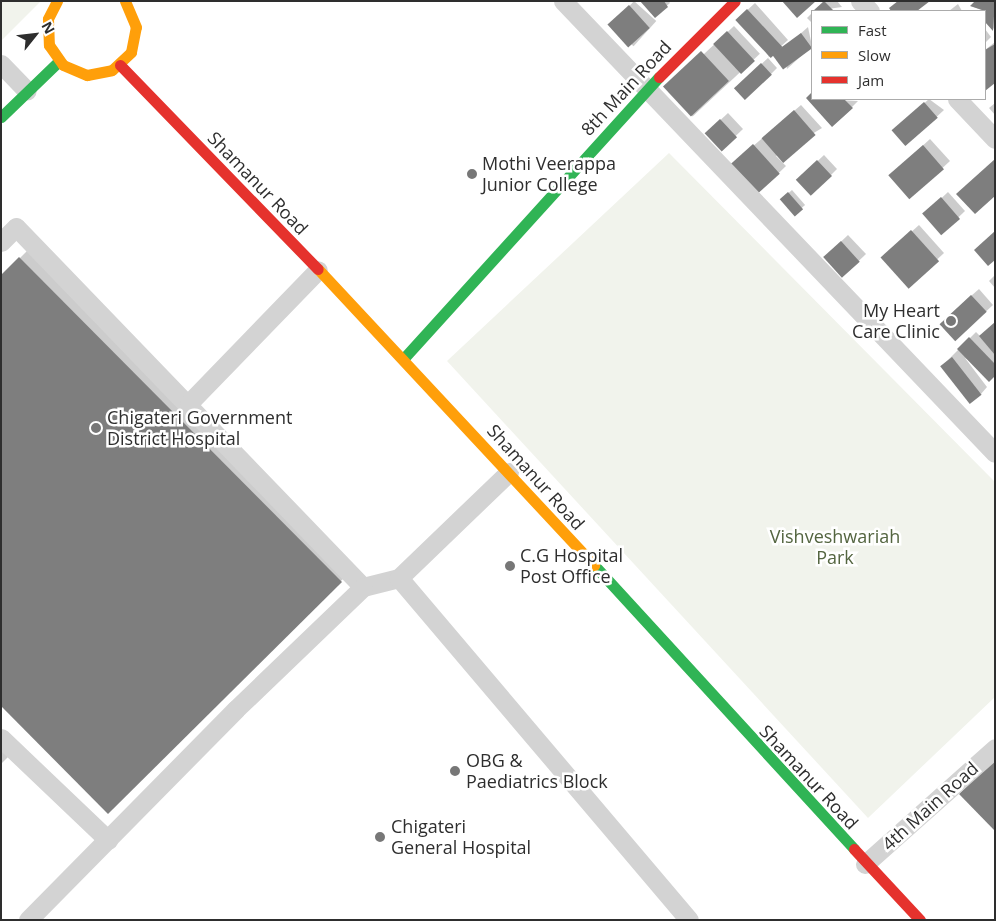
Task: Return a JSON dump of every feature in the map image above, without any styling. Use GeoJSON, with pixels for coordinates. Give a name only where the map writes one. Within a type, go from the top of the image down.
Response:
{"type":"FeatureCollection","features":[{"type":"Feature","properties":{"kind":"main road"},"geometry":{"type":"LineString","coordinates":[[57,1],[46,32],[59,61],[87,75],[120,64],[136,40],[134,16],[125,1]]}},
{"type":"Feature","properties":{"kind":"main road","name":"8th Main Road"},"geometry":{"type":"LineString","coordinates":[[404,358],[646,90],[735,1]]}},
{"type":"Feature","properties":{"kind":"main road"},"geometry":{"type":"LineString","coordinates":[[1,117],[59,61]]}},
{"type":"Feature","properties":{"kind":"main road","name":"Shamanur Road"},"geometry":{"type":"LineString","coordinates":[[120,64],[404,358],[865,864],[920,920]]}},
{"type":"Feature","properties":{"kind":"street"},"geometry":{"type":"LineString","coordinates":[[563,1],[995,453]]}},
{"type":"Feature","properties":{"kind":"street"},"geometry":{"type":"LineString","coordinates":[[860,1],[869,10]]}},
{"type":"Feature","properties":{"kind":"street"},"geometry":{"type":"LineString","coordinates":[[1,64],[27,91]]}},
{"type":"Feature","properties":{"kind":"street"},"geometry":{"type":"LineString","coordinates":[[958,100],[995,139]]}},
{"type":"Feature","properties":{"kind":"street"},"geometry":{"type":"LineString","coordinates":[[1,242],[16,227],[189,404],[363,587]]}},
{"type":"Feature","properties":{"kind":"street"},"geometry":{"type":"LineString","coordinates":[[189,404],[318,270]]}},
{"type":"Feature","properties":{"kind":"street"},"geometry":{"type":"LineString","coordinates":[[28,920],[276,668],[363,587],[399,578],[508,472]]}},
{"type":"Feature","properties":{"kind":"street"},"geometry":{"type":"LineString","coordinates":[[399,578],[689,920]]}},
{"type":"Feature","properties":{"kind":"street"},"geometry":{"type":"LineString","coordinates":[[1,738],[108,840]]}},
{"type":"Feature","properties":{"kind":"street","name":"4th Main Road"},"geometry":{"type":"LineString","coordinates":[[865,864],[995,748]]}},
{"type":"Feature","properties":{"kind":"green space"},"geometry":{"type":"Polygon","coordinates":[[[1,1],[41,1],[1,41],[1,1]]]}},
{"type":"Feature","properties":{"kind":"green space","name":"Vishveshwariah Park"},"geometry":{"type":"Polygon","coordinates":[[[669,153],[995,482],[995,697],[868,818],[447,361],[669,153]]]}},
{"type":"Feature","properties":{"kind":"building"},"geometry":{"type":"Polygon","coordinates":[[[640,1],[664,1],[668,7],[655,18],[640,1]]]}},
{"type":"Feature","properties":{"kind":"building"},"geometry":{"type":"Polygon","coordinates":[[[782,1],[816,1],[797,18],[782,1]]]}},
{"type":"Feature","properties":{"kind":"building"},"geometry":{"type":"Polygon","coordinates":[[[824,1],[833,10],[814,10],[824,1]]]}},
{"type":"Feature","properties":{"kind":"building"},"geometry":{"type":"Polygon","coordinates":[[[898,1],[930,1],[918,10],[890,10],[889,8],[898,1]]]}},
{"type":"Feature","properties":{"kind":"building"},"geometry":{"type":"Polygon","coordinates":[[[975,1],[995,1],[993,31],[986,23],[986,10],[970,6],[975,1]]]}},
{"type":"Feature","properties":{"kind":"building"},"geometry":{"type":"Polygon","coordinates":[[[629,5],[650,28],[628,47],[607,24],[629,5]]]}},
{"type":"Feature","properties":{"kind":"building"},"geometry":{"type":"Polygon","coordinates":[[[747,9],[782,47],[771,58],[735,20],[747,9]]]}},
{"type":"Feature","properties":{"kind":"building"},"geometry":{"type":"Polygon","coordinates":[[[727,31],[755,61],[741,74],[713,44],[727,31]]]}},
{"type":"Feature","properties":{"kind":"building"},"geometry":{"type":"Polygon","coordinates":[[[801,33],[811,47],[811,49],[783,70],[772,54],[801,33]]]}},
{"type":"Feature","properties":{"kind":"building"},"geometry":{"type":"Polygon","coordinates":[[[995,44],[995,83],[986,90],[986,49],[995,44]]]}},
{"type":"Feature","properties":{"kind":"building"},"geometry":{"type":"Polygon","coordinates":[[[701,51],[729,81],[691,116],[663,86],[701,51]]]}},
{"type":"Feature","properties":{"kind":"building"},"geometry":{"type":"Polygon","coordinates":[[[761,63],[772,75],[745,100],[734,88],[761,63]]]}},
{"type":"Feature","properties":{"kind":"building"},"geometry":{"type":"Polygon","coordinates":[[[811,93],[811,100],[845,100],[853,108],[832,127],[806,98],[811,93]]]}},
{"type":"Feature","properties":{"kind":"building"},"geometry":{"type":"Polygon","coordinates":[[[924,102],[938,118],[905,146],[892,130],[924,102]]]}},
{"type":"Feature","properties":{"kind":"building"},"geometry":{"type":"Polygon","coordinates":[[[794,110],[816,135],[783,163],[762,138],[794,110]]]}},
{"type":"Feature","properties":{"kind":"building"},"geometry":{"type":"Polygon","coordinates":[[[720,119],[737,137],[722,152],[705,133],[720,119]]]}},
{"type":"Feature","properties":{"kind":"building"},"geometry":{"type":"Polygon","coordinates":[[[753,144],[780,174],[757,194],[731,164],[753,144]]]}},
{"type":"Feature","properties":{"kind":"building"},"geometry":{"type":"Polygon","coordinates":[[[923,145],[944,169],[909,199],[888,175],[923,145]]]}},
{"type":"Feature","properties":{"kind":"building"},"geometry":{"type":"Polygon","coordinates":[[[995,159],[995,196],[975,214],[956,194],[995,159]]]}},
{"type":"Feature","properties":{"kind":"building"},"geometry":{"type":"Polygon","coordinates":[[[817,160],[832,176],[811,196],[796,180],[817,160]]]}},
{"type":"Feature","properties":{"kind":"building"},"geometry":{"type":"Polygon","coordinates":[[[788,192],[803,209],[795,217],[780,199],[788,192]]]}},
{"type":"Feature","properties":{"kind":"building"},"geometry":{"type":"Polygon","coordinates":[[[941,197],[960,219],[941,235],[922,213],[941,197]]]}},
{"type":"Feature","properties":{"kind":"building"},"geometry":{"type":"Polygon","coordinates":[[[911,230],[939,261],[909,289],[881,257],[911,230]]]}},
{"type":"Feature","properties":{"kind":"building"},"geometry":{"type":"Polygon","coordinates":[[[995,231],[995,260],[988,266],[974,250],[995,231]]]}},
{"type":"Feature","properties":{"kind":"building"},"geometry":{"type":"Polygon","coordinates":[[[841,241],[860,262],[842,278],[823,257],[841,241]]]}},
{"type":"Feature","properties":{"kind":"building","name":"Chigateri Government District Hospital"},"geometry":{"type":"Polygon","coordinates":[[[19,257],[342,582],[108,814],[1,706],[1,275],[19,257]]]}},
{"type":"Feature","properties":{"kind":"building"},"geometry":{"type":"Polygon","coordinates":[[[971,295],[987,312],[955,341],[940,324],[971,295]]]}},
{"type":"Feature","properties":{"kind":"building"},"geometry":{"type":"Polygon","coordinates":[[[995,322],[995,355],[979,336],[995,322]]]}},
{"type":"Feature","properties":{"kind":"building"},"geometry":{"type":"Polygon","coordinates":[[[969,337],[995,364],[995,376],[989,382],[957,349],[969,337]]]}},
{"type":"Feature","properties":{"kind":"building"},"geometry":{"type":"Polygon","coordinates":[[[952,357],[982,395],[970,404],[940,366],[952,357]]]}},
{"type":"Feature","properties":{"kind":"building"},"geometry":{"type":"Polygon","coordinates":[[[995,759],[995,831],[959,794],[995,759]]]}},
{"type":"Feature","properties":{"kind":"traffic: fast"},"geometry":{"type":"LineString","coordinates":[[1,117],[59,61]]}},
{"type":"Feature","properties":{"kind":"traffic: fast"},"geometry":{"type":"LineString","coordinates":[[404,358],[659,77]]}},
{"type":"Feature","properties":{"kind":"traffic: fast"},"geometry":{"type":"LineString","coordinates":[[594,565],[854,849]]}},
{"type":"Feature","properties":{"kind":"traffic: slow"},"geometry":{"type":"LineString","coordinates":[[57,1],[48,19],[49,45],[63,65],[87,75],[112,70],[131,52],[136,27],[125,1]]}},
{"type":"Feature","properties":{"kind":"traffic: slow"},"geometry":{"type":"LineString","coordinates":[[318,269],[594,565]]}},
{"type":"Feature","properties":{"kind":"traffic: jam"},"geometry":{"type":"LineString","coordinates":[[659,77],[735,1]]}},
{"type":"Feature","properties":{"kind":"traffic: jam"},"geometry":{"type":"LineString","coordinates":[[120,65],[318,269]]}},
{"type":"Feature","properties":{"kind":"traffic: jam"},"geometry":{"type":"LineString","coordinates":[[854,849],[920,920]]}},
{"type":"Feature","properties":{"kind":"place","name":"Mothi Veerappa Junior College"},"geometry":{"type":"Point","coordinates":[472,174]}},
{"type":"Feature","properties":{"kind":"place","name":"My Heart Care Clinic"},"geometry":{"type":"Point","coordinates":[951,321]}},
{"type":"Feature","properties":{"kind":"place","name":"Chigateri Government District Hospital"},"geometry":{"type":"Point","coordinates":[96,428]}},
{"type":"Feature","properties":{"kind":"place","name":"C.G Hospital Post Office"},"geometry":{"type":"Point","coordinates":[510,566]}},
{"type":"Feature","properties":{"kind":"place","name":"OBG & Paediatrics Block"},"geometry":{"type":"Point","coordinates":[455,771]}},
{"type":"Feature","properties":{"kind":"place","name":"Chigateri General Hospital"},"geometry":{"type":"Point","coordinates":[380,837]}}]}
